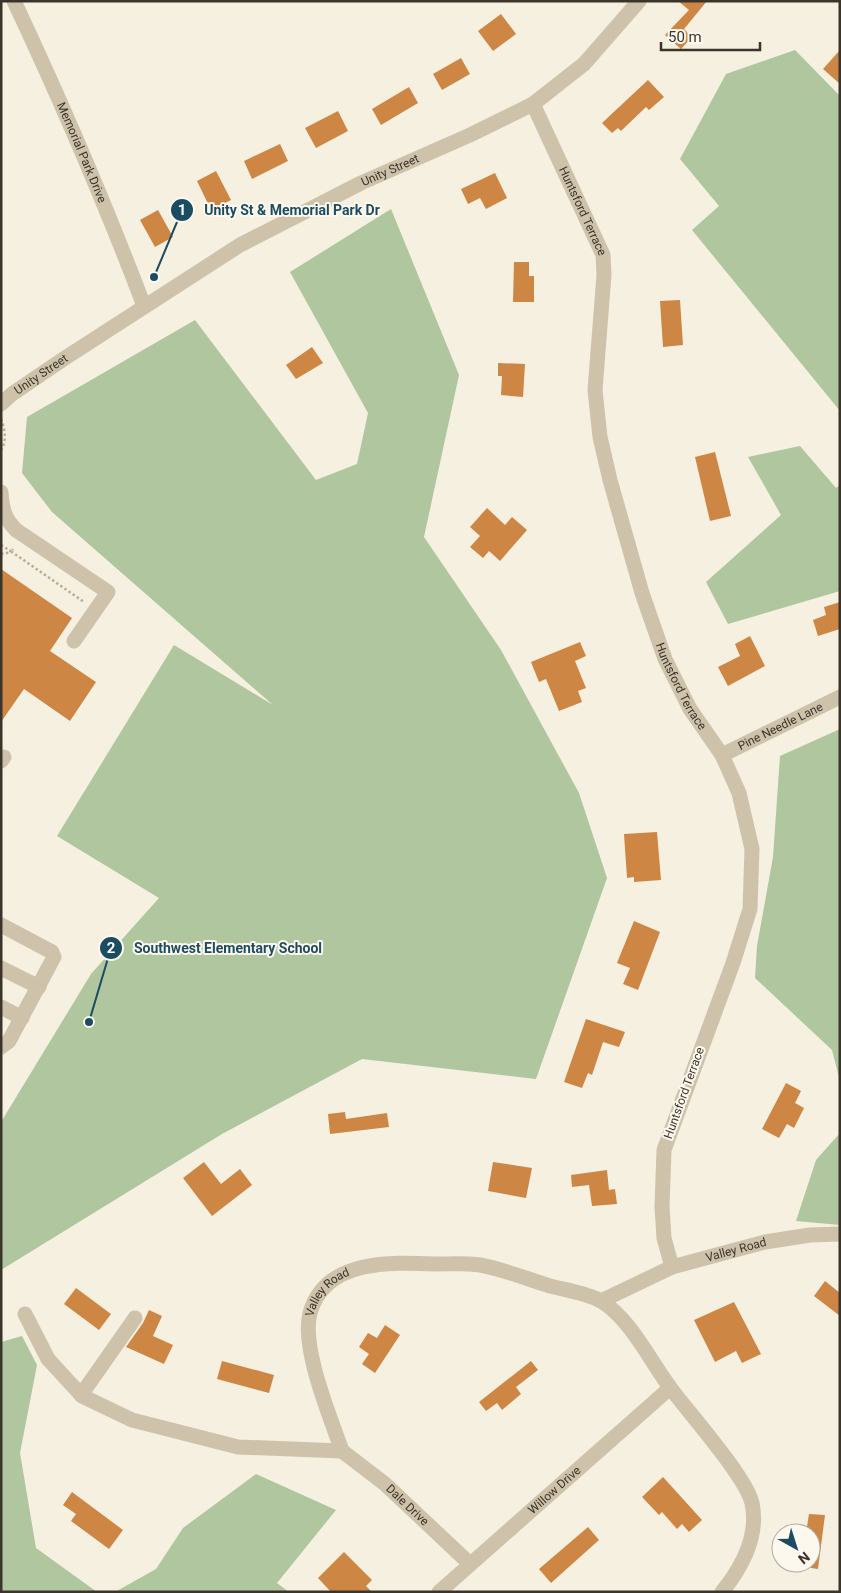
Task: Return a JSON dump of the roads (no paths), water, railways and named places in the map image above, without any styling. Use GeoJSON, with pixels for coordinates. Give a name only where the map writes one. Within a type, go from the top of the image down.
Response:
{"type":"FeatureCollection","features":[{"type":"Feature","properties":{"kind":"street","name":"Memorial Park Drive"},"geometry":{"type":"LineString","coordinates":[[14,1],[54,87],[119,240],[144,306]]}},
{"type":"Feature","properties":{"kind":"street","name":"Unity Street"},"geometry":{"type":"LineString","coordinates":[[1,404],[27,384],[144,306],[240,245],[361,183],[470,135],[533,104],[584,64],[639,1]]}},
{"type":"Feature","properties":{"kind":"street","name":"Huntsford Terrace"},"geometry":{"type":"LineString","coordinates":[[533,104],[603,254],[604,275],[595,390],[597,409],[610,480],[642,593],[665,659],[690,709],[722,755],[739,793],[752,849],[750,909],[733,963],[664,1150],[663,1223],[672,1267]]}},
{"type":"Feature","properties":{"kind":"street"},"geometry":{"type":"LineString","coordinates":[[1,492],[2,509],[7,521],[16,530],[108,592],[74,641]]}},
{"type":"Feature","properties":{"kind":"street","name":"Pine Needle Lane"},"geometry":{"type":"LineString","coordinates":[[722,755],[840,698]]}},
{"type":"Feature","properties":{"kind":"street"},"geometry":{"type":"LineString","coordinates":[[1,925],[52,952],[54,957],[10,1040],[1,1047]]}},
{"type":"Feature","properties":{"kind":"street"},"geometry":{"type":"LineString","coordinates":[[1,968],[38,986]]}},
{"type":"Feature","properties":{"kind":"street"},"geometry":{"type":"LineString","coordinates":[[1,1007],[22,1018]]}},
{"type":"Feature","properties":{"kind":"street","name":"Valley Road"},"geometry":{"type":"LineString","coordinates":[[342,1450],[315,1369],[309,1334],[310,1314],[318,1295],[333,1278],[354,1269],[382,1263],[480,1265],[601,1301],[672,1267],[765,1242],[810,1235],[840,1234]]}},
{"type":"Feature","properties":{"kind":"street"},"geometry":{"type":"LineString","coordinates":[[601,1301],[624,1322],[670,1388],[739,1477],[751,1501],[754,1526],[748,1550],[722,1592]]}},
{"type":"Feature","properties":{"kind":"street"},"geometry":{"type":"LineString","coordinates":[[25,1314],[48,1358],[80,1395],[132,1420],[238,1447],[342,1450]]}},
{"type":"Feature","properties":{"kind":"street"},"geometry":{"type":"LineString","coordinates":[[80,1395],[135,1318]]}},
{"type":"Feature","properties":{"kind":"street","name":"Willow Drive"},"geometry":{"type":"LineString","coordinates":[[439,1592],[469,1563],[670,1388]]}},
{"type":"Feature","properties":{"kind":"street","name":"Dale Drive"},"geometry":{"type":"LineString","coordinates":[[342,1450],[385,1484],[469,1563]]}},
{"type":"Feature","properties":{"kind":"place","name":"Unity St & Memorial Park Dr"},"geometry":{"type":"Point","coordinates":[154,277]}},
{"type":"Feature","properties":{"kind":"place","name":"Southwest Elementary School"},"geometry":{"type":"Point","coordinates":[89,1022]}}]}
